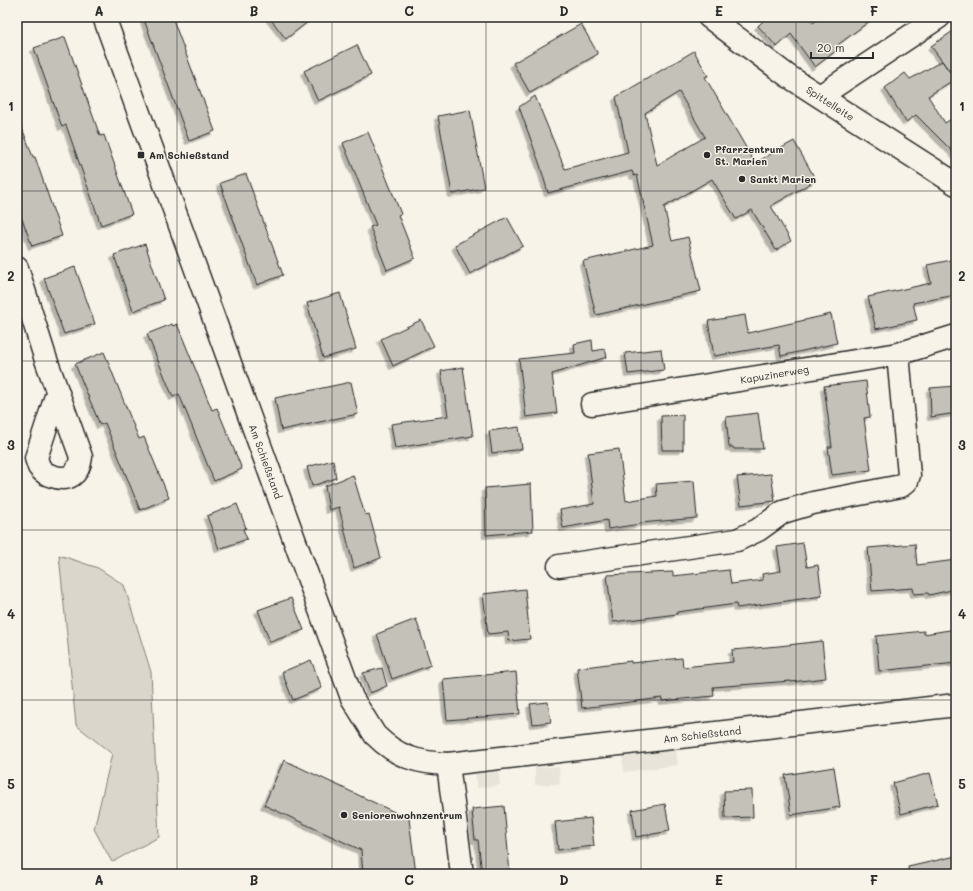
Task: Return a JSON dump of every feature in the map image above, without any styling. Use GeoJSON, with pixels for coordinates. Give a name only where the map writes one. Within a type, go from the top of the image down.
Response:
{"type":"FeatureCollection","features":[{"type":"Feature","properties":{"kind":"street","name":"Am Schießstand"},"geometry":{"type":"LineString","coordinates":[[104,17],[352,698],[375,735],[394,751],[411,759],[428,763],[448,764],[956,705]]}},
{"type":"Feature","properties":{"kind":"street","name":"Spittelleite"},"geometry":{"type":"LineString","coordinates":[[709,17],[788,76],[956,184]]}},
{"type":"Feature","properties":{"kind":"street"},"geometry":{"type":"LineString","coordinates":[[820,96],[939,17]]}},
{"type":"Feature","properties":{"kind":"street"},"geometry":{"type":"LineString","coordinates":[[17,268],[57,393]]}},
{"type":"Feature","properties":{"kind":"street","name":"Kapuzinerweg"},"geometry":{"type":"LineString","coordinates":[[592,404],[898,354],[956,336]]}},
{"type":"Feature","properties":{"kind":"street"},"geometry":{"type":"LineString","coordinates":[[559,566],[737,540],[758,530],[783,512],[813,502],[901,486],[907,481],[909,475],[898,354]]}},
{"type":"Feature","properties":{"kind":"street"},"geometry":{"type":"LineString","coordinates":[[448,764],[462,874]]}},
{"type":"Feature","properties":{"kind":"shaded area"},"geometry":{"type":"Polygon","coordinates":[[[59,555],[98,568],[124,585],[151,672],[159,837],[112,862],[94,829],[112,754],[76,725],[59,555]]]}},
{"type":"Feature","properties":{"kind":"shaded area"},"geometry":{"type":"Polygon","coordinates":[[[676,748],[678,765],[624,772],[622,755],[676,748]]]}},
{"type":"Feature","properties":{"kind":"shaded area"},"geometry":{"type":"Polygon","coordinates":[[[498,767],[500,785],[477,788],[475,770],[498,767]]]}},
{"type":"Feature","properties":{"kind":"shaded area"},"geometry":{"type":"Polygon","coordinates":[[[535,767],[559,767],[560,784],[535,785],[535,767]]]}},
{"type":"Feature","properties":{"kind":"building"},"geometry":{"type":"Polygon","coordinates":[[[143,17],[172,17],[215,131],[189,141],[143,17]]]}},
{"type":"Feature","properties":{"kind":"building"},"geometry":{"type":"Polygon","coordinates":[[[269,17],[314,17],[286,39],[269,17]]]}},
{"type":"Feature","properties":{"kind":"building"},"geometry":{"type":"Polygon","coordinates":[[[767,17],[809,17],[808,18],[813,23],[821,17],[875,17],[835,47],[837,50],[815,67],[791,34],[777,47],[758,26],[767,17]]]}},
{"type":"Feature","properties":{"kind":"building"},"geometry":{"type":"Polygon","coordinates":[[[581,24],[598,54],[530,93],[513,63],[581,24]]]}},
{"type":"Feature","properties":{"kind":"building"},"geometry":{"type":"Polygon","coordinates":[[[956,29],[956,80],[931,46],[956,29]]]}},
{"type":"Feature","properties":{"kind":"building"},"geometry":{"type":"Polygon","coordinates":[[[65,37],[100,136],[104,135],[132,214],[101,225],[66,125],[62,127],[34,48],[65,37]]]}},
{"type":"Feature","properties":{"kind":"building"},"geometry":{"type":"Polygon","coordinates":[[[357,45],[371,75],[318,101],[304,71],[357,45]]]}},
{"type":"Feature","properties":{"kind":"building"},"geometry":{"type":"Polygon","coordinates":[[[694,51],[708,76],[705,77],[755,163],[794,141],[816,180],[771,206],[791,241],[776,250],[752,210],[736,219],[712,179],[664,207],[672,241],[688,237],[701,291],[596,315],[583,261],[653,245],[637,175],[634,176],[632,171],[548,193],[540,165],[519,107],[535,96],[565,169],[628,152],[616,97],[694,51]],[[679,92],[645,113],[657,165],[705,137],[679,92]]]}},
{"type":"Feature","properties":{"kind":"building"},"geometry":{"type":"Polygon","coordinates":[[[942,61],[955,79],[928,96],[945,123],[956,116],[956,155],[916,115],[906,122],[885,88],[905,73],[910,79],[942,61]]]}},
{"type":"Feature","properties":{"kind":"building"},"geometry":{"type":"Polygon","coordinates":[[[470,110],[484,188],[452,194],[438,116],[470,110]]]}},
{"type":"Feature","properties":{"kind":"building"},"geometry":{"type":"Polygon","coordinates":[[[17,120],[19,120],[33,157],[35,157],[62,236],[32,246],[17,205],[17,120]]]}},
{"type":"Feature","properties":{"kind":"building"},"geometry":{"type":"Polygon","coordinates":[[[368,132],[401,214],[398,215],[415,258],[387,270],[370,227],[376,225],[343,143],[368,132]]]}},
{"type":"Feature","properties":{"kind":"building"},"geometry":{"type":"Polygon","coordinates":[[[246,174],[283,275],[257,285],[220,183],[246,174]]]}},
{"type":"Feature","properties":{"kind":"building"},"geometry":{"type":"Polygon","coordinates":[[[507,217],[523,246],[470,274],[455,245],[507,217]]]}},
{"type":"Feature","properties":{"kind":"building"},"geometry":{"type":"Polygon","coordinates":[[[145,244],[164,300],[133,311],[114,255],[145,244]]]}},
{"type":"Feature","properties":{"kind":"building"},"geometry":{"type":"Polygon","coordinates":[[[956,259],[956,295],[913,303],[917,320],[876,329],[868,297],[931,283],[927,265],[956,259]]]}},
{"type":"Feature","properties":{"kind":"building"},"geometry":{"type":"Polygon","coordinates":[[[75,267],[95,324],[64,334],[44,278],[75,267]]]}},
{"type":"Feature","properties":{"kind":"building"},"geometry":{"type":"Polygon","coordinates":[[[340,293],[356,349],[323,358],[307,303],[340,293]]]}},
{"type":"Feature","properties":{"kind":"building"},"geometry":{"type":"Polygon","coordinates":[[[831,314],[837,343],[781,356],[779,345],[714,356],[708,321],[745,315],[748,333],[831,314]]]}},
{"type":"Feature","properties":{"kind":"building"},"geometry":{"type":"Polygon","coordinates":[[[421,320],[434,346],[393,366],[381,339],[421,320]]]}},
{"type":"Feature","properties":{"kind":"building"},"geometry":{"type":"Polygon","coordinates":[[[172,324],[173,326],[177,324],[212,410],[217,408],[242,469],[214,481],[179,394],[173,397],[147,334],[172,324]]]}},
{"type":"Feature","properties":{"kind":"building"},"geometry":{"type":"Polygon","coordinates":[[[592,340],[593,351],[605,349],[607,357],[552,374],[557,413],[526,417],[519,359],[575,353],[574,344],[592,340]]]}},
{"type":"Feature","properties":{"kind":"building"},"geometry":{"type":"Polygon","coordinates":[[[661,349],[664,370],[628,374],[625,353],[661,349]]]}},
{"type":"Feature","properties":{"kind":"building"},"geometry":{"type":"Polygon","coordinates":[[[104,352],[139,439],[144,437],[169,498],[140,510],[105,423],[100,425],[75,364],[104,352]]]}},
{"type":"Feature","properties":{"kind":"building"},"geometry":{"type":"Polygon","coordinates":[[[463,367],[473,436],[395,448],[391,424],[448,416],[441,371],[463,367]]]}},
{"type":"Feature","properties":{"kind":"building"},"geometry":{"type":"Polygon","coordinates":[[[866,381],[870,417],[864,418],[871,470],[832,475],[828,447],[832,447],[824,386],[866,381]]]}},
{"type":"Feature","properties":{"kind":"building"},"geometry":{"type":"Polygon","coordinates":[[[351,382],[358,414],[281,430],[275,398],[351,382]]]}},
{"type":"Feature","properties":{"kind":"building"},"geometry":{"type":"Polygon","coordinates":[[[956,386],[956,413],[931,417],[930,388],[956,386]]]}},
{"type":"Feature","properties":{"kind":"building"},"geometry":{"type":"Polygon","coordinates":[[[758,413],[763,449],[734,449],[733,447],[729,447],[726,417],[758,413]]]}},
{"type":"Feature","properties":{"kind":"building"},"geometry":{"type":"Polygon","coordinates":[[[683,415],[683,450],[662,450],[661,416],[683,415]]]}},
{"type":"Feature","properties":{"kind":"building"},"geometry":{"type":"Polygon","coordinates":[[[519,427],[522,449],[492,453],[489,431],[519,427]]]}},
{"type":"Feature","properties":{"kind":"building"},"geometry":{"type":"Polygon","coordinates":[[[619,449],[626,501],[657,496],[656,484],[694,481],[697,518],[640,523],[608,529],[607,520],[563,528],[560,510],[594,504],[588,453],[619,449]]]}},
{"type":"Feature","properties":{"kind":"building"},"geometry":{"type":"Polygon","coordinates":[[[333,460],[336,478],[312,486],[307,467],[333,460]]]}},
{"type":"Feature","properties":{"kind":"building"},"geometry":{"type":"Polygon","coordinates":[[[771,474],[775,501],[741,505],[737,477],[771,474]]]}},
{"type":"Feature","properties":{"kind":"building"},"geometry":{"type":"Polygon","coordinates":[[[353,475],[365,515],[369,514],[381,558],[354,568],[339,507],[329,510],[325,486],[353,475]]]}},
{"type":"Feature","properties":{"kind":"building"},"geometry":{"type":"Polygon","coordinates":[[[531,484],[533,531],[486,535],[485,488],[531,484]]]}},
{"type":"Feature","properties":{"kind":"building"},"geometry":{"type":"Polygon","coordinates":[[[237,504],[246,528],[243,529],[247,539],[219,549],[207,516],[237,504]]]}},
{"type":"Feature","properties":{"kind":"building"},"geometry":{"type":"Polygon","coordinates":[[[803,543],[807,567],[818,565],[822,596],[737,608],[736,604],[677,612],[677,614],[613,622],[607,575],[673,572],[673,576],[729,570],[731,584],[763,580],[762,574],[781,571],[777,547],[803,543]]]}},
{"type":"Feature","properties":{"kind":"building"},"geometry":{"type":"Polygon","coordinates":[[[915,544],[917,565],[956,560],[956,589],[929,595],[928,593],[914,594],[913,588],[872,591],[868,548],[915,544]]]}},
{"type":"Feature","properties":{"kind":"building"},"geometry":{"type":"Polygon","coordinates":[[[525,589],[530,639],[509,641],[508,632],[488,634],[483,594],[525,589]]]}},
{"type":"Feature","properties":{"kind":"building"},"geometry":{"type":"Polygon","coordinates":[[[291,598],[304,630],[270,642],[258,610],[291,598]]]}},
{"type":"Feature","properties":{"kind":"building"},"geometry":{"type":"Polygon","coordinates":[[[416,619],[431,665],[392,679],[377,634],[416,619]]]}},
{"type":"Feature","properties":{"kind":"building"},"geometry":{"type":"Polygon","coordinates":[[[956,629],[956,663],[879,671],[876,636],[924,631],[924,634],[956,629]]]}},
{"type":"Feature","properties":{"kind":"building"},"geometry":{"type":"Polygon","coordinates":[[[822,641],[826,678],[791,682],[713,687],[714,696],[662,701],[662,698],[582,708],[577,668],[631,661],[631,663],[682,658],[683,667],[733,662],[732,650],[822,641]]]}},
{"type":"Feature","properties":{"kind":"building"},"geometry":{"type":"Polygon","coordinates":[[[311,660],[322,688],[293,700],[282,672],[311,660]]]}},
{"type":"Feature","properties":{"kind":"building"},"geometry":{"type":"Polygon","coordinates":[[[382,668],[387,686],[370,693],[363,673],[382,668]]]}},
{"type":"Feature","properties":{"kind":"building"},"geometry":{"type":"Polygon","coordinates":[[[516,672],[520,714],[447,720],[443,679],[516,672]]]}},
{"type":"Feature","properties":{"kind":"building"},"geometry":{"type":"Polygon","coordinates":[[[548,702],[551,722],[533,724],[530,704],[548,702]]]}},
{"type":"Feature","properties":{"kind":"building","name":"Seniorenwohnzentrum"},"geometry":{"type":"Polygon","coordinates":[[[284,760],[409,819],[416,874],[363,874],[361,850],[264,805],[284,760]]]}},
{"type":"Feature","properties":{"kind":"building"},"geometry":{"type":"Polygon","coordinates":[[[834,767],[840,807],[791,815],[785,775],[834,767]]]}},
{"type":"Feature","properties":{"kind":"building"},"geometry":{"type":"Polygon","coordinates":[[[930,773],[938,804],[901,814],[893,783],[930,773]]]}},
{"type":"Feature","properties":{"kind":"building"},"geometry":{"type":"Polygon","coordinates":[[[752,790],[753,817],[725,818],[724,791],[752,790]]]}},
{"type":"Feature","properties":{"kind":"building"},"geometry":{"type":"Polygon","coordinates":[[[665,804],[670,831],[636,837],[632,810],[665,804]]]}},
{"type":"Feature","properties":{"kind":"building"},"geometry":{"type":"Polygon","coordinates":[[[504,806],[510,874],[482,874],[478,840],[475,840],[472,809],[504,806]]]}},
{"type":"Feature","properties":{"kind":"building"},"geometry":{"type":"Polygon","coordinates":[[[591,818],[594,846],[558,850],[555,822],[591,818]]]}},
{"type":"Feature","properties":{"kind":"building"},"geometry":{"type":"Polygon","coordinates":[[[956,856],[956,874],[909,874],[908,867],[956,856]]]}},
{"type":"Feature","properties":{"kind":"place","name":"Am Schießstand"},"geometry":{"type":"Point","coordinates":[141,155]}},
{"type":"Feature","properties":{"kind":"place","name":"Pfarrzentrum St. Marien"},"geometry":{"type":"Point","coordinates":[707,155]}},
{"type":"Feature","properties":{"kind":"place","name":"Sankt Marien"},"geometry":{"type":"Point","coordinates":[742,179]}},
{"type":"Feature","properties":{"kind":"place","name":"Seniorenwohnzentrum"},"geometry":{"type":"Point","coordinates":[344,815]}}]}
